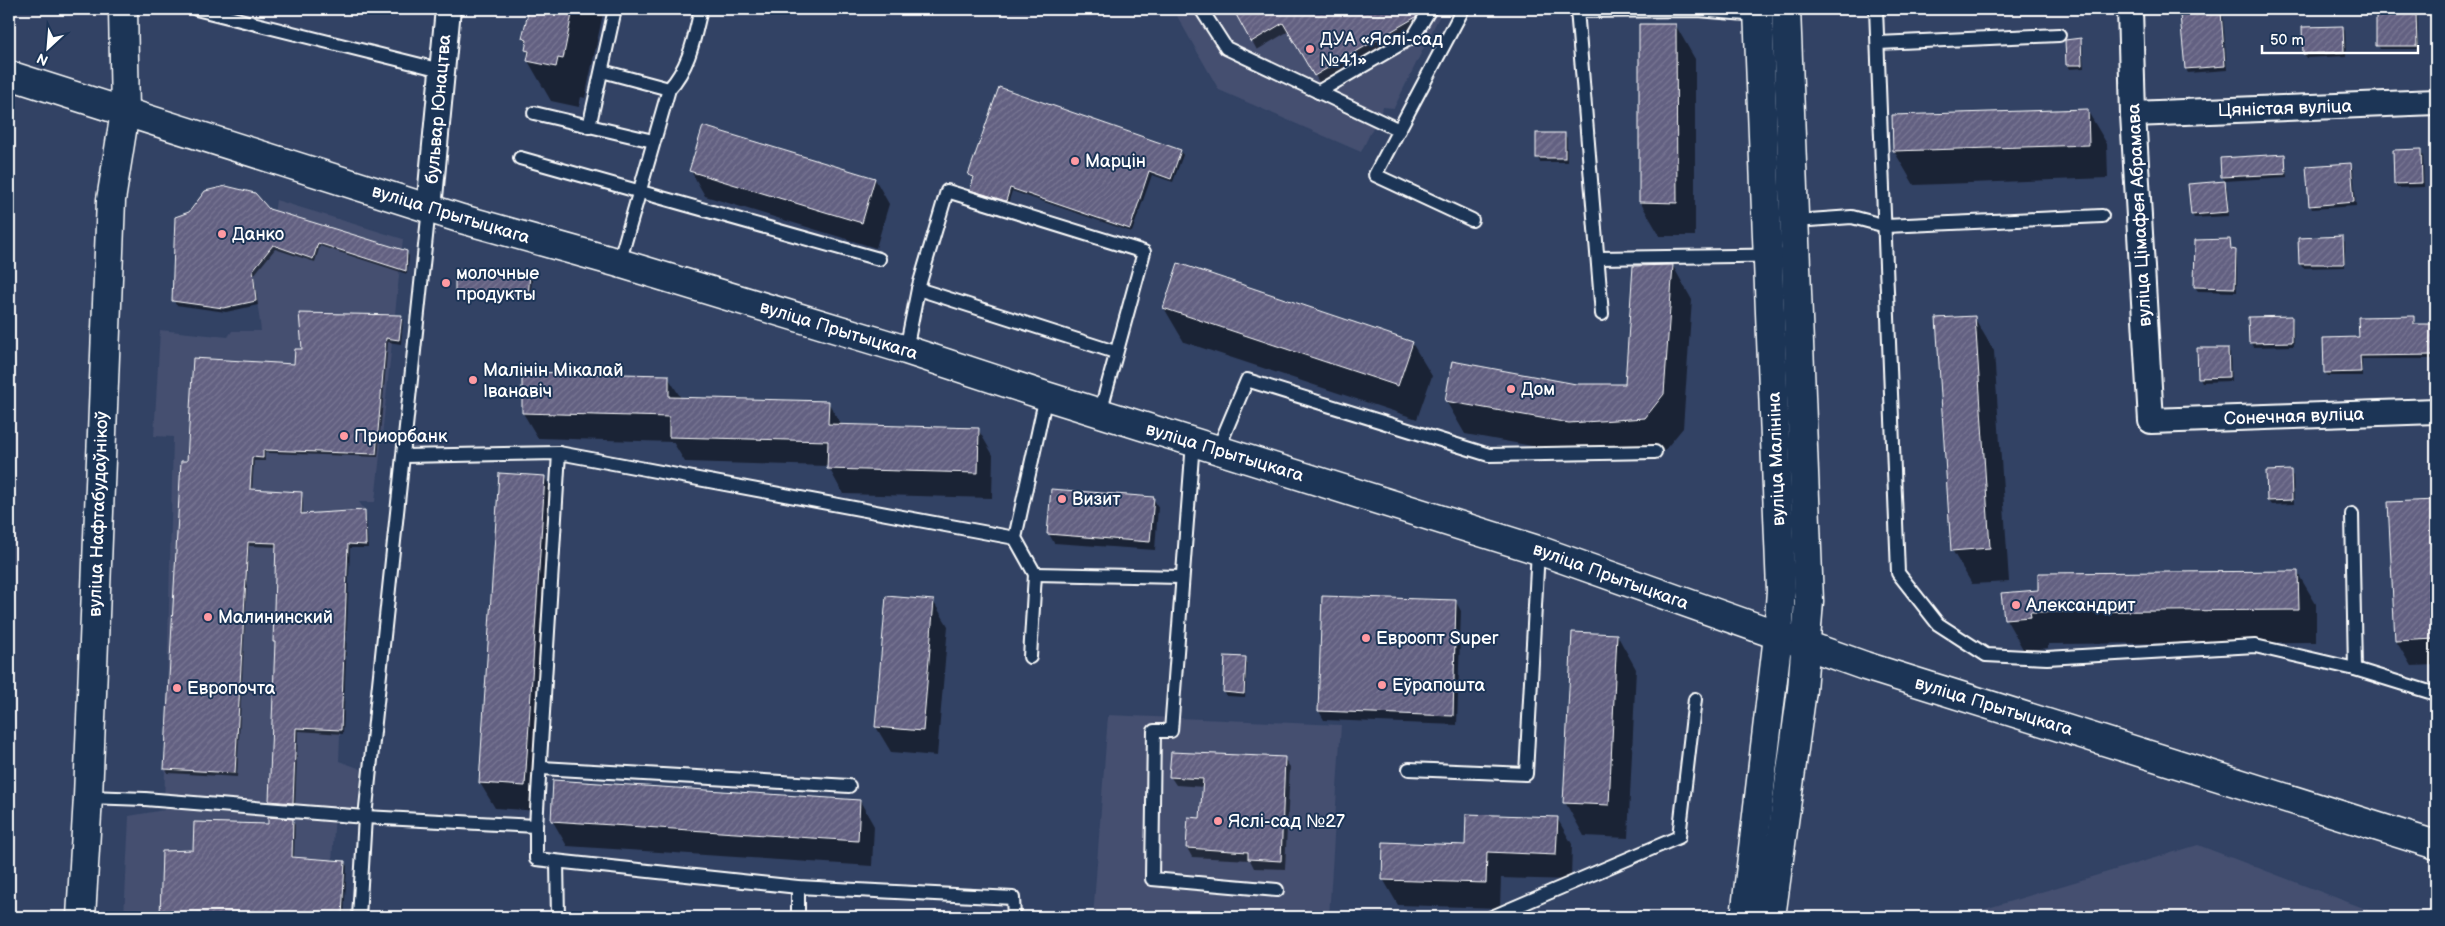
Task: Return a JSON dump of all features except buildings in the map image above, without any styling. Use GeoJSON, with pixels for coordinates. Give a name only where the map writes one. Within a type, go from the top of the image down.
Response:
{"type":"FeatureCollection","features":[{"type":"Feature","properties":{"kind":"main road"},"geometry":{"type":"LineString","coordinates":[[123,9],[125,112]]}},
{"type":"Feature","properties":{"kind":"main road","name":"вуліца Малініна"},"geometry":{"type":"LineString","coordinates":[[1758,12],[1780,590],[1778,636],[1740,914],[1773,905],[1802,690],[1809,600],[1786,9]]}},
{"type":"Feature","properties":{"kind":"main road","name":"вуліца Прытыцкага"},"geometry":{"type":"LineString","coordinates":[[9,75],[429,208],[620,263],[906,350],[1046,396],[1538,550],[1865,666],[2436,845]]}},
{"type":"Feature","properties":{"kind":"main road","name":"вуліца Нафтабудаўнікоў"},"geometry":{"type":"LineString","coordinates":[[81,917],[88,797],[111,200],[125,112]]}},
{"type":"Feature","properties":{"kind":"street","name":"бульвар Юнацтва"},"geometry":{"type":"LineString","coordinates":[[429,208],[448,9]]}},
{"type":"Feature","properties":{"kind":"street","name":"вуліца Цімафея Абрамава"},"geometry":{"type":"LineString","coordinates":[[2130,9],[2133,114],[2151,421]]}},
{"type":"Feature","properties":{"kind":"street","name":"Цяністая вуліца"},"geometry":{"type":"LineString","coordinates":[[2133,114],[2436,102]]}},
{"type":"Feature","properties":{"kind":"street","name":"Сонечная вуліца"},"geometry":{"type":"LineString","coordinates":[[2151,421],[2436,411]]}},
{"type":"Feature","properties":{"kind":"lane"},"geometry":{"type":"LineString","coordinates":[[196,9],[441,70]]}},
{"type":"Feature","properties":{"kind":"lane"},"geometry":{"type":"LineString","coordinates":[[589,127],[615,9]]}},
{"type":"Feature","properties":{"kind":"lane"},"geometry":{"type":"LineString","coordinates":[[620,263],[638,191],[668,89],[681,76],[690,55],[701,9]]}},
{"type":"Feature","properties":{"kind":"lane"},"geometry":{"type":"LineString","coordinates":[[1201,9],[1226,48],[1399,130]]}},
{"type":"Feature","properties":{"kind":"lane"},"geometry":{"type":"LineString","coordinates":[[1318,92],[1414,36],[1430,9]]}},
{"type":"Feature","properties":{"kind":"lane"},"geometry":{"type":"LineString","coordinates":[[1464,9],[1375,174],[1472,220]]}},
{"type":"Feature","properties":{"kind":"lane"},"geometry":{"type":"LineString","coordinates":[[1876,9],[1886,226],[1898,573],[1938,624],[1986,655],[2047,658],[2255,646],[2355,669],[2436,694]]}},
{"type":"Feature","properties":{"kind":"lane"},"geometry":{"type":"LineString","coordinates":[[1602,314],[1578,10],[1758,12]]}},
{"type":"Feature","properties":{"kind":"lane"},"geometry":{"type":"LineString","coordinates":[[1878,43],[2059,35]]}},
{"type":"Feature","properties":{"kind":"lane"},"geometry":{"type":"LineString","coordinates":[[602,71],[668,89]]}},
{"type":"Feature","properties":{"kind":"lane"},"geometry":{"type":"LineString","coordinates":[[534,113],[653,141]]}},
{"type":"Feature","properties":{"kind":"lane"},"geometry":{"type":"LineString","coordinates":[[520,158],[879,259]]}},
{"type":"Feature","properties":{"kind":"lane"},"geometry":{"type":"LineString","coordinates":[[906,350],[918,289],[946,191],[1126,246],[1144,252],[1115,352],[1100,413]]}},
{"type":"Feature","properties":{"kind":"lane"},"geometry":{"type":"LineString","coordinates":[[359,917],[365,817],[429,208]]}},
{"type":"Feature","properties":{"kind":"lane"},"geometry":{"type":"LineString","coordinates":[[1795,221],[1852,217],[1886,226],[2102,216]]}},
{"type":"Feature","properties":{"kind":"lane"},"geometry":{"type":"LineString","coordinates":[[1598,258],[1797,255]]}},
{"type":"Feature","properties":{"kind":"lane"},"geometry":{"type":"LineString","coordinates":[[918,289],[1115,352]]}},
{"type":"Feature","properties":{"kind":"lane"},"geometry":{"type":"LineString","coordinates":[[1277,890],[1152,879],[1154,731],[1171,731],[1181,577],[1206,446],[1247,380],[1488,455],[1655,452]]}},
{"type":"Feature","properties":{"kind":"lane"},"geometry":{"type":"LineString","coordinates":[[1030,657],[1035,574],[1015,538],[1046,396]]}},
{"type":"Feature","properties":{"kind":"lane"},"geometry":{"type":"LineString","coordinates":[[404,456],[559,453],[1015,538]]}},
{"type":"Feature","properties":{"kind":"lane"},"geometry":{"type":"LineString","coordinates":[[559,453],[542,768],[536,826],[536,860],[798,887],[1013,898],[1014,917]]}},
{"type":"Feature","properties":{"kind":"lane"},"geometry":{"type":"LineString","coordinates":[[2352,514],[2355,669]]}},
{"type":"Feature","properties":{"kind":"lane"},"geometry":{"type":"LineString","coordinates":[[1409,769],[1526,774],[1538,550]]}},
{"type":"Feature","properties":{"kind":"lane"},"geometry":{"type":"LineString","coordinates":[[1035,574],[1181,577]]}},
{"type":"Feature","properties":{"kind":"lane"},"geometry":{"type":"LineString","coordinates":[[1492,917],[1679,837],[1695,699]]}},
{"type":"Feature","properties":{"kind":"lane"},"geometry":{"type":"LineString","coordinates":[[542,768],[849,786]]}},
{"type":"Feature","properties":{"kind":"lane"},"geometry":{"type":"LineString","coordinates":[[88,797],[145,799],[365,817],[536,826]]}},
{"type":"Feature","properties":{"kind":"lane"},"geometry":{"type":"LineString","coordinates":[[557,862],[558,917]]}},
{"type":"Feature","properties":{"kind":"lane"},"geometry":{"type":"LineString","coordinates":[[798,887],[798,917]]}},
{"type":"Feature","properties":{"kind":"shaded area","name":"ДУА «Яслі-сад №41»"},"geometry":{"type":"Polygon","coordinates":[[[1173,9],[1443,9],[1394,108],[1383,107],[1361,152],[1219,90],[1173,9]]]}},
{"type":"Feature","properties":{"kind":"shaded area"},"geometry":{"type":"Polygon","coordinates":[[[276,200],[403,239],[375,502],[359,502],[365,510],[366,545],[348,544],[339,761],[361,769],[357,808],[335,811],[329,917],[124,917],[129,816],[164,810],[173,437],[154,436],[160,330],[228,337],[232,331],[261,331],[253,270],[269,251],[276,200]]]}},
{"type":"Feature","properties":{"kind":"shaded area","name":"Яслі-сад №27"},"geometry":{"type":"Polygon","coordinates":[[[1108,715],[1341,725],[1329,917],[1093,917],[1108,715]]]}},
{"type":"Feature","properties":{"kind":"shaded area"},"geometry":{"type":"Polygon","coordinates":[[[2198,845],[2387,917],[1958,917],[2198,845]]]}},
{"type":"Feature","properties":{"kind":"place","name":"ДУА «Яслі-сад №41»"},"geometry":{"type":"Point","coordinates":[1310,49]}},
{"type":"Feature","properties":{"kind":"place","name":"Марцін"},"geometry":{"type":"Point","coordinates":[1075,161]}},
{"type":"Feature","properties":{"kind":"place","name":"Данко"},"geometry":{"type":"Point","coordinates":[222,234]}},
{"type":"Feature","properties":{"kind":"place","name":"молочные продукты"},"geometry":{"type":"Point","coordinates":[446,283]}},
{"type":"Feature","properties":{"kind":"place","name":"Малінін Мікалай Іванавіч"},"geometry":{"type":"Point","coordinates":[473,380]}},
{"type":"Feature","properties":{"kind":"place","name":"Дом"},"geometry":{"type":"Point","coordinates":[1511,389]}},
{"type":"Feature","properties":{"kind":"place","name":"Приорбанк"},"geometry":{"type":"Point","coordinates":[344,436]}},
{"type":"Feature","properties":{"kind":"place","name":"Визит"},"geometry":{"type":"Point","coordinates":[1062,499]}},
{"type":"Feature","properties":{"kind":"place","name":"Александрит"},"geometry":{"type":"Point","coordinates":[2016,605]}},
{"type":"Feature","properties":{"kind":"place","name":"Малининский"},"geometry":{"type":"Point","coordinates":[208,617]}},
{"type":"Feature","properties":{"kind":"place","name":"Евроопт Super"},"geometry":{"type":"Point","coordinates":[1366,638]}},
{"type":"Feature","properties":{"kind":"place","name":"Еўрапошта"},"geometry":{"type":"Point","coordinates":[1382,685]}},
{"type":"Feature","properties":{"kind":"place","name":"Европочта"},"geometry":{"type":"Point","coordinates":[177,688]}},
{"type":"Feature","properties":{"kind":"place","name":"Яслі-сад №27"},"geometry":{"type":"Point","coordinates":[1218,821]}}]}
